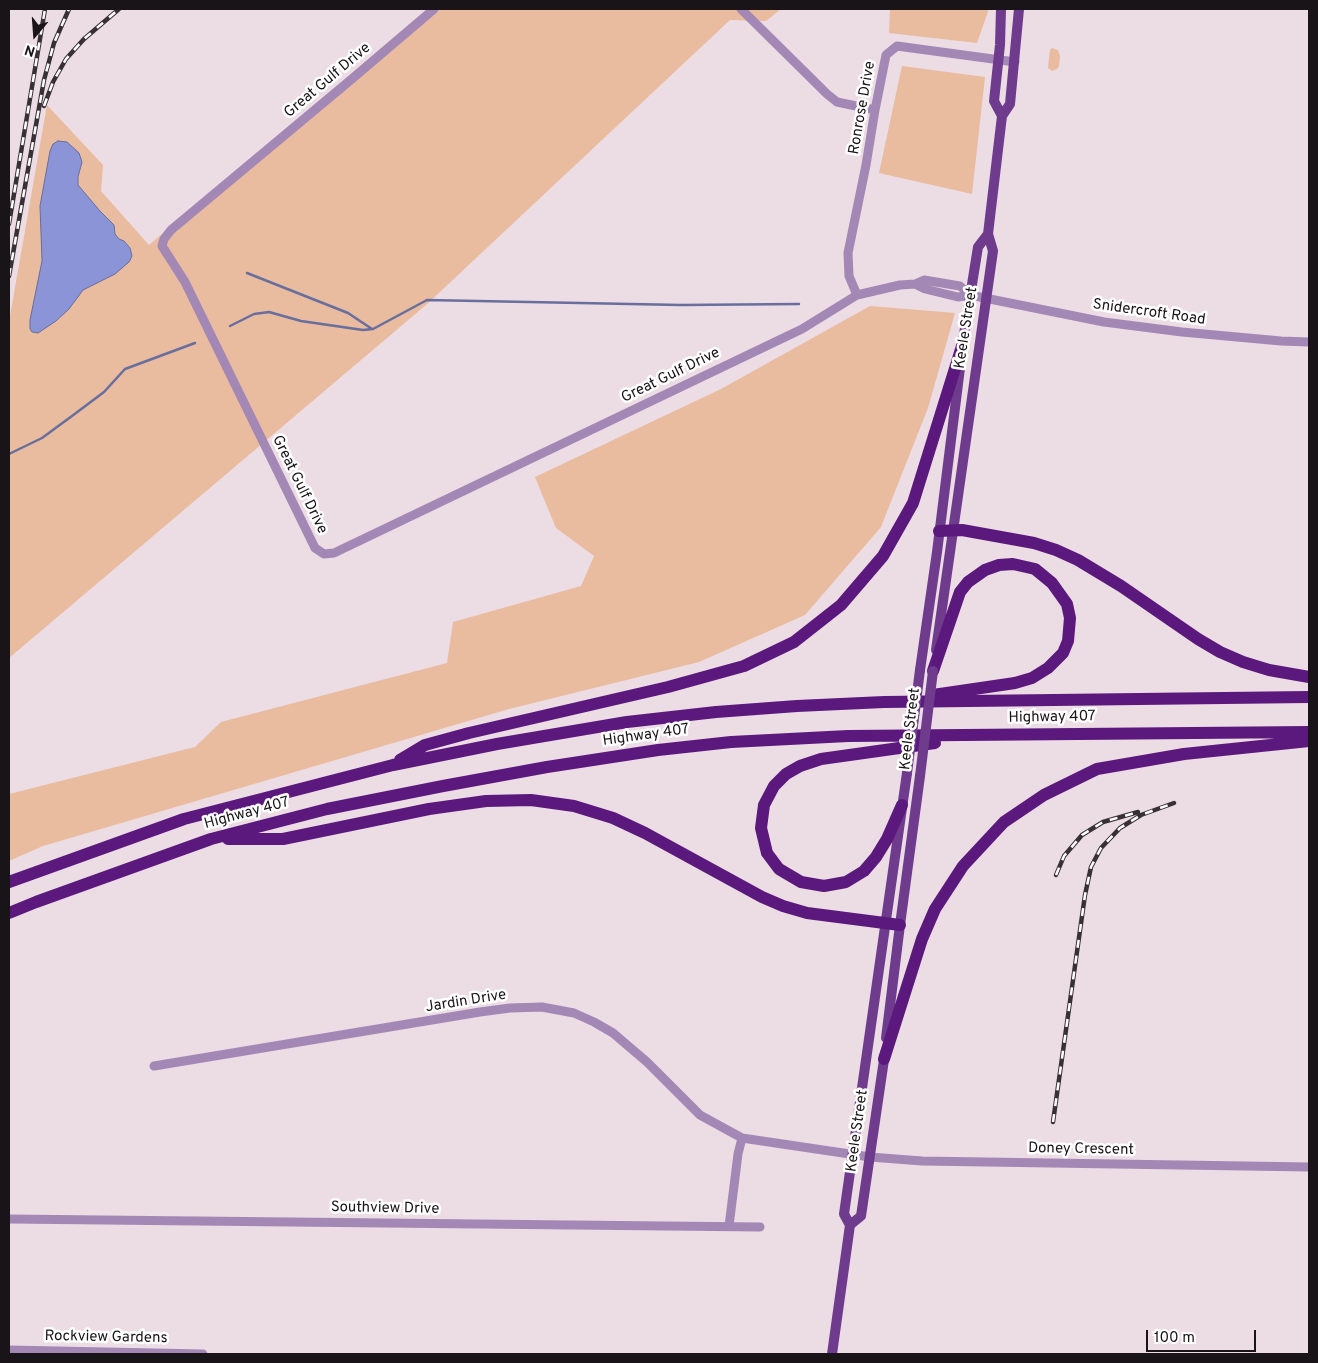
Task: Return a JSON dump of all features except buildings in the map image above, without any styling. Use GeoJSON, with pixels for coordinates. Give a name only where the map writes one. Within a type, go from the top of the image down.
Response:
{"type":"FeatureCollection","features":[{"type":"Feature","properties":{"kind":"highway"},"geometry":{"type":"LineString","coordinates":[[393,764],[425,745],[668,687],[744,666],[794,642],[841,605],[883,556],[914,503],[962,346]]}},
{"type":"Feature","properties":{"kind":"highway"},"geometry":{"type":"LineString","coordinates":[[939,531],[962,530],[1034,543],[1056,550],[1099,572],[1220,652],[1269,670],[1309,677]]}},
{"type":"Feature","properties":{"kind":"highway"},"geometry":{"type":"LineString","coordinates":[[884,702],[1015,683],[1032,678],[1048,668],[1063,653],[1070,630],[1067,604],[1052,583],[1035,569],[1013,564],[986,570],[968,582],[960,592],[933,670]]}},
{"type":"Feature","properties":{"kind":"highway","name":"Highway 407"},"geometry":{"type":"LineString","coordinates":[[9,882],[184,819],[393,764],[627,722],[716,712],[884,702],[1309,697]]}},
{"type":"Feature","properties":{"kind":"highway","name":"Highway 407"},"geometry":{"type":"LineString","coordinates":[[9,913],[211,839],[327,810],[443,786],[658,750],[771,740],[848,736],[1309,732]]}},
{"type":"Feature","properties":{"kind":"highway"},"geometry":{"type":"LineString","coordinates":[[902,805],[887,839],[876,856],[864,871],[846,882],[824,886],[801,882],[779,869],[767,853],[762,828],[764,805],[774,786],[786,774],[800,766],[821,759],[987,735]]}},
{"type":"Feature","properties":{"kind":"highway"},"geometry":{"type":"LineString","coordinates":[[884,1059],[922,939],[935,909],[963,866],[1004,822],[1044,795],[1097,769],[1184,754],[1309,741]]}},
{"type":"Feature","properties":{"kind":"highway"},"geometry":{"type":"LineString","coordinates":[[211,839],[282,839],[429,809],[486,801],[531,800],[574,806],[613,818],[645,832],[762,897],[783,906],[807,913],[900,925]]}},
{"type":"Feature","properties":{"kind":"main road","name":"Keele Street"},"geometry":{"type":"LineString","coordinates":[[1001,9],[994,101],[1002,116]]}},
{"type":"Feature","properties":{"kind":"main road","name":"Keele Street"},"geometry":{"type":"LineString","coordinates":[[850,1225],[861,1216],[884,1059],[933,670],[993,250],[988,234],[1002,116],[1010,104],[1020,9]]}},
{"type":"Feature","properties":{"kind":"main road","name":"Keele Street"},"geometry":{"type":"LineString","coordinates":[[832,1354],[850,1225],[844,1214],[907,773],[962,346],[978,247],[988,234]]}},
{"type":"Feature","properties":{"kind":"street","name":"Great Gulf Drive"},"geometry":{"type":"LineString","coordinates":[[434,9],[171,230],[164,239],[162,246],[185,282],[315,548],[324,554],[334,553],[802,328],[857,295],[900,285],[915,284],[925,289],[958,297],[970,295]]}},
{"type":"Feature","properties":{"kind":"street"},"geometry":{"type":"LineString","coordinates":[[741,9],[837,102],[875,110]]}},
{"type":"Feature","properties":{"kind":"street","name":"Ronrose Drive"},"geometry":{"type":"LineString","coordinates":[[857,295],[849,276],[848,253],[886,55],[897,46],[1015,62]]}},
{"type":"Feature","properties":{"kind":"street","name":"Snidercroft Road"},"geometry":{"type":"LineString","coordinates":[[970,295],[1056,314],[1144,328],[1250,339],[1309,342]]}},
{"type":"Feature","properties":{"kind":"street","name":"Jardin Drive"},"geometry":{"type":"LineString","coordinates":[[154,1066],[510,1008],[542,1007],[574,1014],[594,1022],[613,1033],[647,1062],[700,1115],[742,1138],[852,1154]]}},
{"type":"Feature","properties":{"kind":"street"},"geometry":{"type":"LineString","coordinates":[[728,1226],[742,1138]]}},
{"type":"Feature","properties":{"kind":"street","name":"Doney Crescent"},"geometry":{"type":"LineString","coordinates":[[852,1154],[870,1157],[949,1162],[1309,1167]]}},
{"type":"Feature","properties":{"kind":"street","name":"Southview Drive"},"geometry":{"type":"LineString","coordinates":[[9,1219],[728,1226],[760,1228]]}},
{"type":"Feature","properties":{"kind":"street","name":"Rockview Gardens"},"geometry":{"type":"LineString","coordinates":[[9,1350],[204,1354]]}},
{"type":"Feature","properties":{"kind":"shaded area"},"geometry":{"type":"Polygon","coordinates":[[[428,9],[781,9],[766,21],[730,20],[426,305],[9,658],[9,322],[47,105],[103,165],[101,191],[149,245],[428,9]]]}},
{"type":"Feature","properties":{"kind":"shaded area"},"geometry":{"type":"Polygon","coordinates":[[[890,9],[989,9],[977,43],[889,33],[890,9]]]}},
{"type":"Feature","properties":{"kind":"shaded area"},"geometry":{"type":"Polygon","coordinates":[[[1052,48],[1058,50],[1060,56],[1059,66],[1052,71],[1048,68],[1050,50],[1052,48]]]}},
{"type":"Feature","properties":{"kind":"shaded area"},"geometry":{"type":"Polygon","coordinates":[[[902,66],[985,77],[972,194],[879,173],[902,66]]]}},
{"type":"Feature","properties":{"kind":"shaded area"},"geometry":{"type":"Polygon","coordinates":[[[870,306],[955,313],[928,408],[881,527],[805,615],[699,662],[509,709],[43,846],[9,861],[9,794],[195,747],[221,722],[447,663],[453,622],[581,586],[594,556],[556,528],[535,477],[721,389],[870,306]]]}},
{"type":"Feature","properties":{"kind":"water"},"geometry":{"type":"Polygon","coordinates":[[[58,141],[67,142],[79,153],[82,162],[78,185],[114,225],[115,234],[130,248],[132,256],[129,262],[115,274],[83,290],[69,309],[56,321],[38,333],[32,332],[30,329],[30,320],[42,261],[40,206],[50,151],[53,144],[58,141]]]}},
{"type":"Feature","properties":{"kind":"waterway"},"geometry":{"type":"LineString","coordinates":[[247,273],[348,313],[372,329]]}},
{"type":"Feature","properties":{"kind":"waterway"},"geometry":{"type":"LineString","coordinates":[[230,326],[254,314],[269,312],[301,321],[363,330],[373,329],[427,300],[681,305],[799,304]]}},
{"type":"Feature","properties":{"kind":"waterway"},"geometry":{"type":"LineString","coordinates":[[9,454],[42,438],[104,392],[125,369],[195,343]]}},
{"type":"Feature","properties":{"kind":"railway"},"geometry":{"type":"LineString","coordinates":[[9,224],[45,9]]}},
{"type":"Feature","properties":{"kind":"railway"},"geometry":{"type":"LineString","coordinates":[[9,276],[44,80],[54,43],[69,9]]}},
{"type":"Feature","properties":{"kind":"railway"},"geometry":{"type":"LineString","coordinates":[[44,106],[53,82],[66,59],[84,39],[119,9]]}},
{"type":"Feature","properties":{"kind":"railway"},"geometry":{"type":"LineString","coordinates":[[1053,1122],[1085,895],[1091,867],[1101,848],[1120,828],[1141,815],[1174,803]]}},
{"type":"Feature","properties":{"kind":"railway"},"geometry":{"type":"LineString","coordinates":[[1056,875],[1064,856],[1082,835],[1103,822],[1138,812]]}}]}
